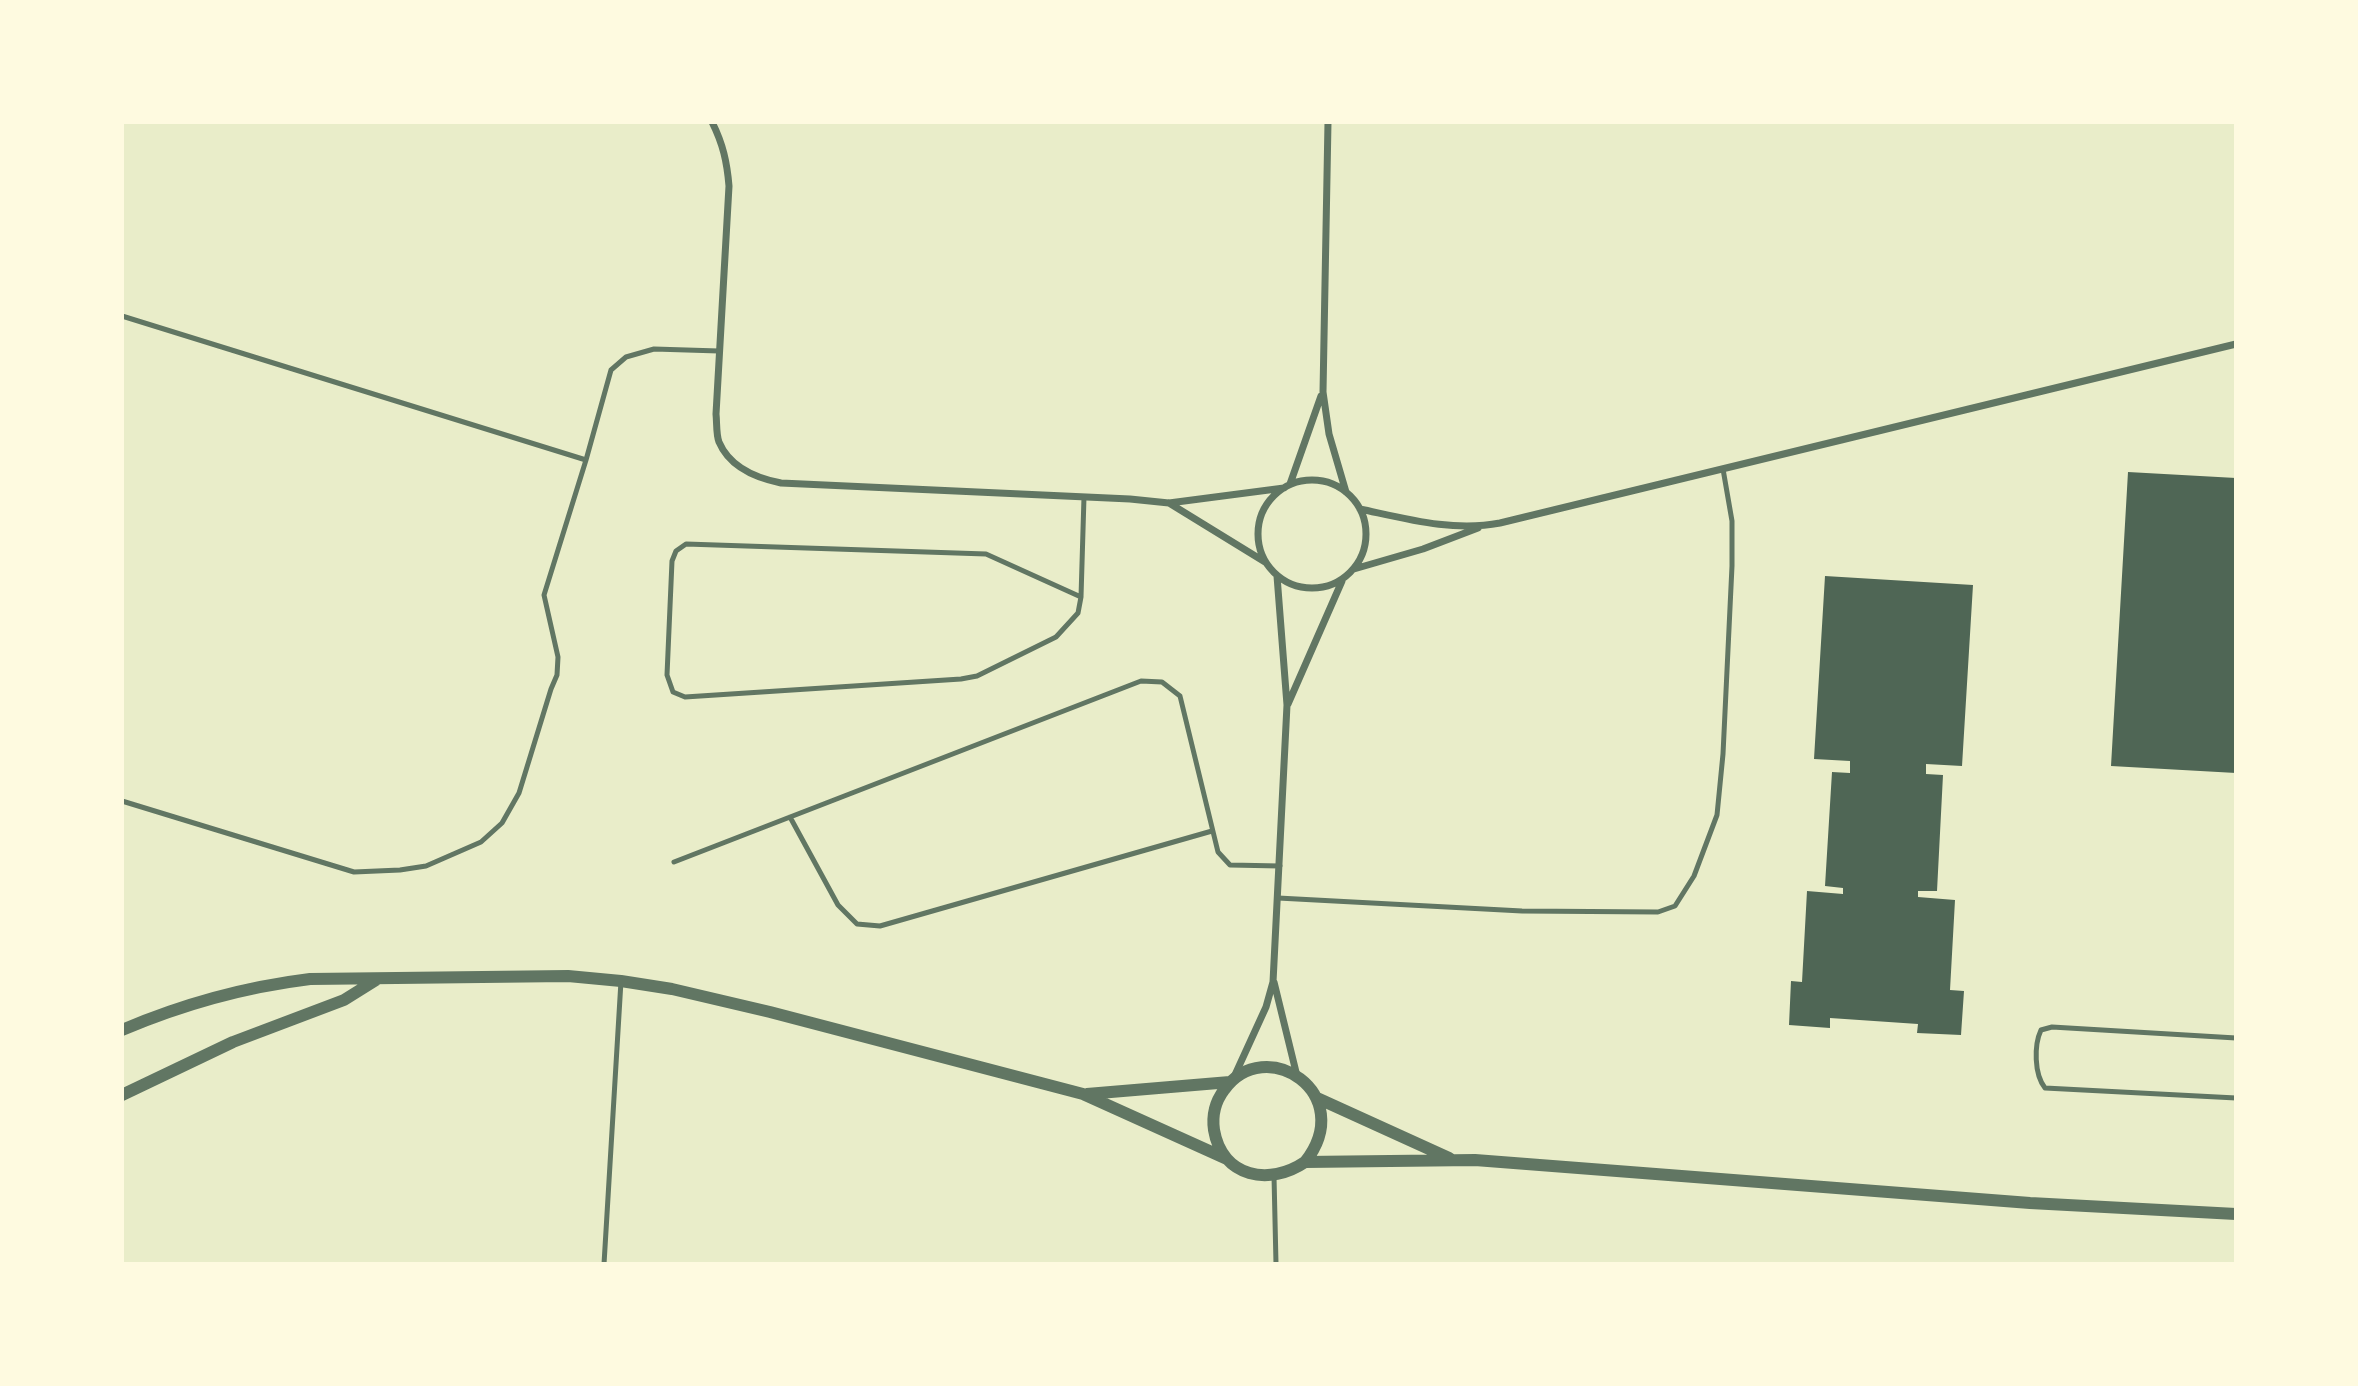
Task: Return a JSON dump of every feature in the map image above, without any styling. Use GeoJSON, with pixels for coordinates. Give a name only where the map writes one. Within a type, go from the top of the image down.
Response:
{"type":"FeatureCollection","features":[{"type":"Feature","properties":{"kind":"street"},"geometry":{"type":"LineString","coordinates":[[712,122],[722,142],[729,186],[716,414],[719,441],[741,469],[757,478],[781,483],[1169,503],[1313,480],[1328,482],[1346,492],[1360,509],[1366,527],[1366,542],[1362,556],[1343,580],[1287,705]]}},
{"type":"Feature","properties":{"kind":"street"},"geometry":{"type":"LineString","coordinates":[[1328,122],[1322,392],[1329,434],[1346,492]]}},
{"type":"Feature","properties":{"kind":"street"},"geometry":{"type":"LineString","coordinates":[[1354,569],[1423,549],[1482,527],[2235,344]]}},
{"type":"Feature","properties":{"kind":"street"},"geometry":{"type":"LineString","coordinates":[[1265,562],[1258,542],[1259,521],[1269,502],[1287,486],[1322,392]]}},
{"type":"Feature","properties":{"kind":"street"},"geometry":{"type":"LineString","coordinates":[[1169,503],[1265,562],[1277,576],[1302,587],[1316,588],[1343,580]]}},
{"type":"Feature","properties":{"kind":"street"},"geometry":{"type":"LineString","coordinates":[[1360,509],[1447,526],[1482,527]]}},
{"type":"Feature","properties":{"kind":"street"},"geometry":{"type":"LineString","coordinates":[[1227,1159],[1216,1142],[1213,1120],[1217,1100],[1232,1080],[1266,1007],[1273,982],[1287,705],[1277,576]]}},
{"type":"Feature","properties":{"kind":"street"},"geometry":{"type":"LineString","coordinates":[[122,1030],[211,998],[271,984],[310,979],[568,976],[672,989],[1083,1094],[1227,1159],[1241,1170],[1257,1175],[1275,1176],[1291,1171],[1305,1162],[1315,1148],[1321,1132],[1321,1114],[1317,1098],[1297,1076],[1278,1068],[1250,1070],[1232,1080],[1083,1094]]}},
{"type":"Feature","properties":{"kind":"street"},"geometry":{"type":"LineString","coordinates":[[122,1095],[233,1042],[344,1000],[376,980]]}},
{"type":"Feature","properties":{"kind":"street"},"geometry":{"type":"LineString","coordinates":[[1273,982],[1297,1076]]}},
{"type":"Feature","properties":{"kind":"street"},"geometry":{"type":"LineString","coordinates":[[1317,1098],[1452,1160]]}},
{"type":"Feature","properties":{"kind":"street"},"geometry":{"type":"LineString","coordinates":[[1305,1162],[1452,1160],[2031,1203],[2235,1214]]}},
{"type":"Feature","properties":{"kind":"lane"},"geometry":{"type":"LineString","coordinates":[[122,316],[586,460]]}},
{"type":"Feature","properties":{"kind":"lane"},"geometry":{"type":"LineString","coordinates":[[122,802],[354,872],[426,866],[481,842],[502,823],[519,793],[557,675],[558,657],[544,595],[608,379],[617,363],[626,357],[654,349],[719,351]]}},
{"type":"Feature","properties":{"kind":"lane"},"geometry":{"type":"LineString","coordinates":[[1278,898],[1522,911],[1658,912],[1675,906],[1699,865],[1717,815],[1723,754],[1732,566],[1732,521],[1723,469]]}},
{"type":"Feature","properties":{"kind":"lane"},"geometry":{"type":"LineString","coordinates":[[1081,597],[986,554],[686,544],[676,551],[672,561],[667,675],[673,692],[685,697],[977,676],[1056,637],[1079,613],[1081,597],[1084,497]]}},
{"type":"Feature","properties":{"kind":"lane"},"geometry":{"type":"LineString","coordinates":[[674,862],[1141,681],[1162,682],[1180,696],[1218,852],[1230,865],[1280,866]]}},
{"type":"Feature","properties":{"kind":"lane"},"geometry":{"type":"LineString","coordinates":[[790,817],[838,905],[856,925],[880,926],[1212,831]]}},
{"type":"Feature","properties":{"kind":"lane"},"geometry":{"type":"LineString","coordinates":[[604,1264],[621,981]]}},
{"type":"Feature","properties":{"kind":"lane"},"geometry":{"type":"LineString","coordinates":[[2235,1038],[2052,1027],[2041,1030],[2037,1053],[2038,1072],[2045,1088],[2235,1098]]}},
{"type":"Feature","properties":{"kind":"lane"},"geometry":{"type":"LineString","coordinates":[[1275,1176],[1276,1264]]}},
{"type":"Feature","properties":{"kind":"building"},"geometry":{"type":"Polygon","coordinates":[[[2128,472],[2236,478],[2236,773],[2111,766],[2128,472]]]}},
{"type":"Feature","properties":{"kind":"building"},"geometry":{"type":"Polygon","coordinates":[[[1825,576],[1973,585],[1962,766],[1926,764],[1926,774],[1943,775],[1937,891],[1918,891],[1918,897],[1955,900],[1950,990],[1964,991],[1961,1035],[1917,1033],[1918,1024],[1830,1018],[1830,1028],[1789,1025],[1791,981],[1802,982],[1807,891],[1843,894],[1843,888],[1825,886],[1832,772],[1850,773],[1850,761],[1814,759],[1825,576]]]}}]}
